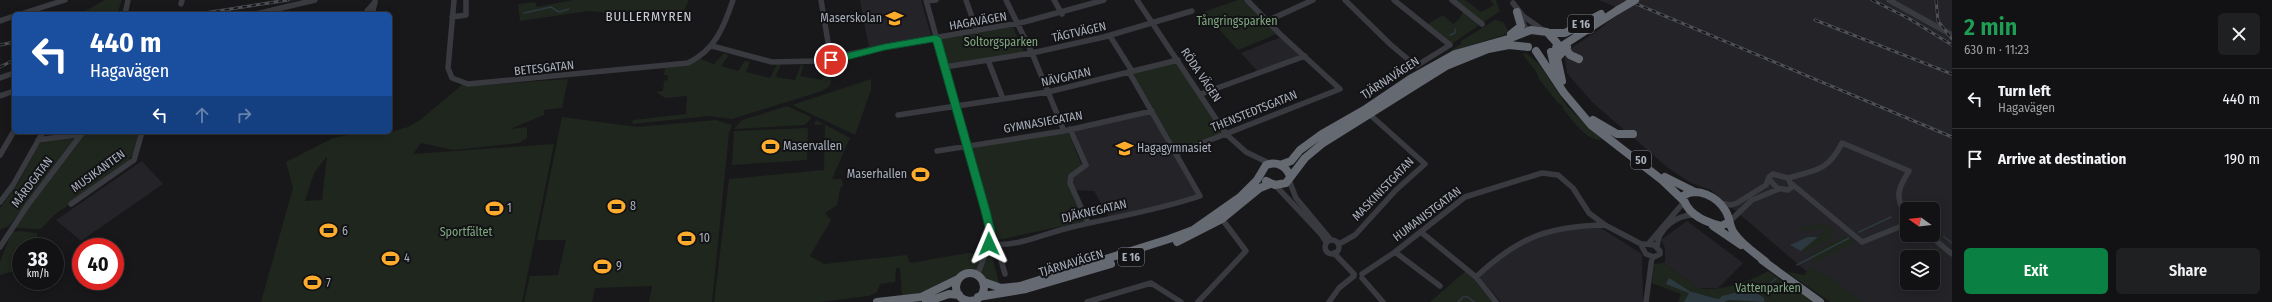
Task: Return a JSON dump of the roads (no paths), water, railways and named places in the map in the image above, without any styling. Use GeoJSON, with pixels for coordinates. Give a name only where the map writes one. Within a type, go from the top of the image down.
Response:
{"type":"FeatureCollection","features":[{"type":"Feature","properties":{"kind":"highway","name":"E 16"},"geometry":{"type":"LineString","coordinates":[[1528,47],[1536,51],[1554,50],[1615,8],[1624,0]]}},
{"type":"Feature","properties":{"kind":"highway","name":"E 16"},"geometry":{"type":"LineString","coordinates":[[1526,31],[1565,32],[1635,0]]}},
{"type":"Feature","properties":{"kind":"highway"},"geometry":{"type":"LineString","coordinates":[[1560,31],[1594,13],[1615,8]]}},
{"type":"Feature","properties":{"kind":"highway","name":"50"},"geometry":{"type":"LineString","coordinates":[[1562,81],[1557,60],[1560,53],[1615,8]]}},
{"type":"Feature","properties":{"kind":"highway"},"geometry":{"type":"LineString","coordinates":[[1497,44],[1520,28],[1517,12]]}},
{"type":"Feature","properties":{"kind":"highway"},"geometry":{"type":"LineString","coordinates":[[1526,31],[1522,39],[1528,47]]}},
{"type":"Feature","properties":{"kind":"highway","name":"TJÄRNAVÄGEN"},"geometry":{"type":"LineString","coordinates":[[1276,164],[1288,163],[1300,150],[1322,134],[1366,112],[1446,66],[1526,31]]}},
{"type":"Feature","properties":{"kind":"highway","name":"E 16"},"geometry":{"type":"LineString","coordinates":[[1546,32],[1557,43],[1554,50]]}},
{"type":"Feature","properties":{"kind":"highway"},"geometry":{"type":"LineString","coordinates":[[1497,44],[1529,52],[1552,74]]}},
{"type":"Feature","properties":{"kind":"highway","name":"TJÄRNAVÄGEN"},"geometry":{"type":"LineString","coordinates":[[1497,44],[1528,47]]}},
{"type":"Feature","properties":{"kind":"highway"},"geometry":{"type":"LineString","coordinates":[[1566,49],[1570,55],[1579,59]]}},
{"type":"Feature","properties":{"kind":"highway","name":"50"},"geometry":{"type":"LineString","coordinates":[[1554,50],[1552,62],[1562,81],[1593,120],[1619,144],[1661,174],[1695,192]]}},
{"type":"Feature","properties":{"kind":"highway","name":"50"},"geometry":{"type":"LineString","coordinates":[[1536,51],[1544,59],[1552,74],[1573,104],[1604,137],[1672,188],[1684,202]]}},
{"type":"Feature","properties":{"kind":"highway","name":"TJÄRNAVÄGEN"},"geometry":{"type":"LineString","coordinates":[[1289,178],[1306,156],[1366,112]]}},
{"type":"Feature","properties":{"kind":"highway"},"geometry":{"type":"LineString","coordinates":[[1593,120],[1617,134],[1627,136],[1633,134]]}},
{"type":"Feature","properties":{"kind":"highway"},"geometry":{"type":"LineString","coordinates":[[1276,164],[1286,169],[1289,178],[1284,185],[1273,185],[1264,180],[1262,172],[1276,164]]}},
{"type":"Feature","properties":{"kind":"highway","name":"TJÄRNAVÄGEN"},"geometry":{"type":"LineString","coordinates":[[877,302],[921,297],[966,275],[981,279],[998,287],[1029,283],[1176,236],[1208,220],[1245,192],[1262,172]]}},
{"type":"Feature","properties":{"kind":"highway","name":"TJÄRNAVÄGEN"},"geometry":{"type":"LineString","coordinates":[[926,302],[949,294],[964,299],[1026,289],[1110,264],[1187,238],[1222,220],[1260,188],[1273,185]]}},
{"type":"Feature","properties":{"kind":"highway"},"geometry":{"type":"LineString","coordinates":[[1766,262],[1738,237],[1726,211],[1718,202],[1695,192],[1684,194],[1684,202],[1696,215],[1766,262],[1820,302]]}},
{"type":"Feature","properties":{"kind":"highway"},"geometry":{"type":"LineString","coordinates":[[1706,221],[1721,226],[1730,222]]}},
{"type":"Feature","properties":{"kind":"highway"},"geometry":{"type":"LineString","coordinates":[[958,279],[956,289],[964,299]]}},
{"type":"Feature","properties":{"kind":"highway"},"geometry":{"type":"LineString","coordinates":[[978,297],[984,292],[981,279]]}},
{"type":"Feature","properties":{"kind":"street"},"geometry":{"type":"LineString","coordinates":[[27,12],[65,0]]}},
{"type":"Feature","properties":{"kind":"street"},"geometry":{"type":"LineString","coordinates":[[125,12],[128,0]]}},
{"type":"Feature","properties":{"kind":"street"},"geometry":{"type":"LineString","coordinates":[[266,12],[315,0]]}},
{"type":"Feature","properties":{"kind":"street","name":"BETESGATAN"},"geometry":{"type":"LineString","coordinates":[[454,0],[448,72],[456,81],[468,84],[681,64],[694,61],[712,46],[723,31],[733,0]]}},
{"type":"Feature","properties":{"kind":"street"},"geometry":{"type":"LineString","coordinates":[[452,17],[466,15],[466,0]]}},
{"type":"Feature","properties":{"kind":"street"},"geometry":{"type":"LineString","coordinates":[[821,0],[831,60]]}},
{"type":"Feature","properties":{"kind":"street"},"geometry":{"type":"LineString","coordinates":[[936,0],[926,1],[990,231],[989,244],[981,279]]}},
{"type":"Feature","properties":{"kind":"street"},"geometry":{"type":"LineString","coordinates":[[966,0],[977,31]]}},
{"type":"Feature","properties":{"kind":"street"},"geometry":{"type":"LineString","coordinates":[[1006,0],[1032,53],[1064,130]]}},
{"type":"Feature","properties":{"kind":"street"},"geometry":{"type":"LineString","coordinates":[[1054,0],[1062,14]]}},
{"type":"Feature","properties":{"kind":"street","name":"HAGAVÄGEN"},"geometry":{"type":"LineString","coordinates":[[712,46],[736,55],[778,62],[831,60],[885,47],[1018,24],[1062,14],[1104,0]]}},
{"type":"Feature","properties":{"kind":"street","name":"RÖDA VÄGEN"},"geometry":{"type":"LineString","coordinates":[[1137,0],[1201,94],[1226,134],[1236,145],[1253,157],[1276,164]]}},
{"type":"Feature","properties":{"kind":"street"},"geometry":{"type":"LineString","coordinates":[[1201,94],[1305,56],[1267,21],[1247,0]]}},
{"type":"Feature","properties":{"kind":"street"},"geometry":{"type":"LineString","coordinates":[[1267,21],[1313,0]]}},
{"type":"Feature","properties":{"kind":"street","name":"TJÄRNAVÄGEN"},"geometry":{"type":"LineString","coordinates":[[1345,0],[1391,46],[1416,66],[1450,44],[1394,0]]}},
{"type":"Feature","properties":{"kind":"street"},"geometry":{"type":"LineString","coordinates":[[1452,0],[1482,24]]}},
{"type":"Feature","properties":{"kind":"street"},"geometry":{"type":"LineString","coordinates":[[1889,0],[1952,35]]}},
{"type":"Feature","properties":{"kind":"street"},"geometry":{"type":"LineString","coordinates":[[1513,2],[1517,12],[1526,24],[1526,31]]}},
{"type":"Feature","properties":{"kind":"street"},"geometry":{"type":"LineString","coordinates":[[1513,2],[1523,16],[1546,32]]}},
{"type":"Feature","properties":{"kind":"street","name":"TÄGTVÄGEN"},"geometry":{"type":"LineString","coordinates":[[945,67],[1032,53],[1110,36],[1192,11]]}},
{"type":"Feature","properties":{"kind":"street"},"geometry":{"type":"LineString","coordinates":[[0,21],[12,17]]}},
{"type":"Feature","properties":{"kind":"street"},"geometry":{"type":"LineString","coordinates":[[1110,36],[1176,153]]}},
{"type":"Feature","properties":{"kind":"street","name":"THENSTEDTSGATAN"},"geometry":{"type":"LineString","coordinates":[[1176,153],[1340,89],[1305,56]]}},
{"type":"Feature","properties":{"kind":"street"},"geometry":{"type":"LineString","coordinates":[[988,60],[1003,99]]}},
{"type":"Feature","properties":{"kind":"street","name":"NÄVGATAN"},"geometry":{"type":"LineString","coordinates":[[898,115],[1048,92],[1178,60]]}},
{"type":"Feature","properties":{"kind":"street"},"geometry":{"type":"LineString","coordinates":[[0,78],[12,74]]}},
{"type":"Feature","properties":{"kind":"street"},"geometry":{"type":"LineString","coordinates":[[0,96],[12,92]]}},
{"type":"Feature","properties":{"kind":"street","name":"GYMNASIEGATAN"},"geometry":{"type":"LineString","coordinates":[[937,151],[1070,129],[1152,111]]}},
{"type":"Feature","properties":{"kind":"street","name":"MASKINISTGATAN"},"geometry":{"type":"LineString","coordinates":[[1338,244],[1356,235],[1396,190],[1425,164],[1366,112]]}},
{"type":"Feature","properties":{"kind":"street"},"geometry":{"type":"LineString","coordinates":[[1070,129],[1086,165],[1071,176],[1070,183],[1088,223]]}},
{"type":"Feature","properties":{"kind":"street"},"geometry":{"type":"LineString","coordinates":[[0,155],[12,134]]}},
{"type":"Feature","properties":{"kind":"street"},"geometry":{"type":"LineString","coordinates":[[0,202],[13,185],[42,134]]}},
{"type":"Feature","properties":{"kind":"street"},"geometry":{"type":"LineString","coordinates":[[38,140],[77,134]]}},
{"type":"Feature","properties":{"kind":"street","name":"MÅRDGATAN"},"geometry":{"type":"LineString","coordinates":[[0,247],[27,206],[82,134]]}},
{"type":"Feature","properties":{"kind":"street","name":"MUSIKANTEN"},"geometry":{"type":"LineString","coordinates":[[71,204],[134,160],[141,134]]}},
{"type":"Feature","properties":{"kind":"street"},"geometry":{"type":"LineString","coordinates":[[1718,202],[1733,205],[1766,184],[1773,174],[1788,178],[1823,168],[1834,161],[1842,143],[1909,171],[1898,189],[1900,205]]}},
{"type":"Feature","properties":{"kind":"street","name":"DJÄKNEGATAN"},"geometry":{"type":"LineString","coordinates":[[989,244],[997,246],[1088,223],[1197,199],[1200,196],[1200,193],[1176,153]]}},
{"type":"Feature","properties":{"kind":"street","name":"RÖDA VÄGEN"},"geometry":{"type":"LineString","coordinates":[[1253,157],[1262,172]]}},
{"type":"Feature","properties":{"kind":"street","name":"HUMANISTGATAN"},"geometry":{"type":"LineString","coordinates":[[1358,276],[1395,252],[1465,197],[1542,173],[1558,175],[1568,182],[1590,213],[1605,226],[1646,244],[1656,246]]}},
{"type":"Feature","properties":{"kind":"street"},"geometry":{"type":"LineString","coordinates":[[1289,178],[1296,198],[1328,241]]}},
{"type":"Feature","properties":{"kind":"street"},"geometry":{"type":"LineString","coordinates":[[1788,178],[1792,184],[1808,199],[1862,242],[1900,228]]}},
{"type":"Feature","properties":{"kind":"street"},"geometry":{"type":"LineString","coordinates":[[1769,179],[1772,184],[1779,189]]}},
{"type":"Feature","properties":{"kind":"street"},"geometry":{"type":"LineString","coordinates":[[1788,190],[1792,184]]}},
{"type":"Feature","properties":{"kind":"street"},"geometry":{"type":"LineString","coordinates":[[1273,185],[1328,241],[1338,244],[1336,252]]}},
{"type":"Feature","properties":{"kind":"street"},"geometry":{"type":"LineString","coordinates":[[1730,222],[1739,210],[1755,199],[1779,189],[1788,190],[1808,199]]}},
{"type":"Feature","properties":{"kind":"street"},"geometry":{"type":"LineString","coordinates":[[1652,257],[1644,252],[1646,244],[1684,202]]}},
{"type":"Feature","properties":{"kind":"street"},"geometry":{"type":"LineString","coordinates":[[1652,257],[1660,254],[1656,246],[1658,236],[1685,214],[1696,215]]}},
{"type":"Feature","properties":{"kind":"street"},"geometry":{"type":"LineString","coordinates":[[1198,302],[1246,251],[1222,220]]}},
{"type":"Feature","properties":{"kind":"street"},"geometry":{"type":"LineString","coordinates":[[1476,277],[1524,238],[1543,230],[1605,226]]}},
{"type":"Feature","properties":{"kind":"street"},"geometry":{"type":"LineString","coordinates":[[1421,232],[1476,277],[1496,302]]}},
{"type":"Feature","properties":{"kind":"street"},"geometry":{"type":"LineString","coordinates":[[1328,241],[1326,249],[1336,252],[1382,302]]}},
{"type":"Feature","properties":{"kind":"street"},"geometry":{"type":"LineString","coordinates":[[1937,242],[1952,254]]}},
{"type":"Feature","properties":{"kind":"street"},"geometry":{"type":"LineString","coordinates":[[997,246],[1004,274]]}},
{"type":"Feature","properties":{"kind":"street"},"geometry":{"type":"LineString","coordinates":[[1395,252],[1440,286]]}},
{"type":"Feature","properties":{"kind":"street"},"geometry":{"type":"LineString","coordinates":[[1646,302],[1652,257]]}},
{"type":"Feature","properties":{"kind":"street"},"geometry":{"type":"LineString","coordinates":[[1329,302],[1339,288],[1358,276]]}},
{"type":"Feature","properties":{"kind":"street"},"geometry":{"type":"LineString","coordinates":[[1087,302],[1151,283],[1181,302]]}},
{"type":"Feature","properties":{"kind":"waterway"},"geometry":{"type":"LineString","coordinates":[[524,13],[551,7],[559,12],[569,9]]}},
{"type":"Feature","properties":{"kind":"waterway"},"geometry":{"type":"LineString","coordinates":[[1450,35],[1455,33],[1455,29]]}},
{"type":"Feature","properties":{"kind":"waterway"},"geometry":{"type":"LineString","coordinates":[[1859,232],[1891,217]]}},
{"type":"Feature","properties":{"kind":"waterway"},"geometry":{"type":"LineString","coordinates":[[1944,237],[1952,243]]}},
{"type":"Feature","properties":{"kind":"waterway"},"geometry":{"type":"LineString","coordinates":[[1797,265],[1849,238]]}},
{"type":"Feature","properties":{"kind":"waterway"},"geometry":{"type":"LineString","coordinates":[[1757,293],[1776,279]]}},
{"type":"Feature","properties":{"kind":"waterway"},"geometry":{"type":"LineString","coordinates":[[1458,302],[1463,297],[1468,297],[1474,302]]}},
{"type":"Feature","properties":{"kind":"railway"},"geometry":{"type":"LineString","coordinates":[[211,12],[288,0]]}},
{"type":"Feature","properties":{"kind":"railway"},"geometry":{"type":"LineString","coordinates":[[1627,0],[1952,137]]}},
{"type":"Feature","properties":{"kind":"railway"},"geometry":{"type":"LineString","coordinates":[[1872,0],[1908,18],[1952,45]]}},
{"type":"Feature","properties":{"kind":"railway"},"geometry":{"type":"LineString","coordinates":[[1936,0],[1938,21],[1952,39]]}},
{"type":"Feature","properties":{"kind":"railway"},"geometry":{"type":"LineString","coordinates":[[1815,20],[1952,74]]}},
{"type":"Feature","properties":{"kind":"railway"},"geometry":{"type":"LineString","coordinates":[[0,45],[12,42]]}},
{"type":"Feature","properties":{"kind":"railway"},"geometry":{"type":"LineString","coordinates":[[0,67],[12,61]]}},
{"type":"Feature","properties":{"kind":"place","name":"Maserskolan"},"geometry":{"type":"Point","coordinates":[895,18]}},
{"type":"Feature","properties":{"kind":"place","name":"Maservallen"},"geometry":{"type":"Point","coordinates":[770,146]}},
{"type":"Feature","properties":{"kind":"place","name":"Hagagymnasiet"},"geometry":{"type":"Point","coordinates":[1124,148]}},
{"type":"Feature","properties":{"kind":"place","name":"Maserhallen"},"geometry":{"type":"Point","coordinates":[920,174]}},
{"type":"Feature","properties":{"kind":"place","name":"8"},"geometry":{"type":"Point","coordinates":[617,206]}},
{"type":"Feature","properties":{"kind":"place","name":"1"},"geometry":{"type":"Point","coordinates":[494,208]}},
{"type":"Feature","properties":{"kind":"place","name":"6"},"geometry":{"type":"Point","coordinates":[329,231]}},
{"type":"Feature","properties":{"kind":"place","name":"10"},"geometry":{"type":"Point","coordinates":[686,238]}},
{"type":"Feature","properties":{"kind":"place","name":"4"},"geometry":{"type":"Point","coordinates":[391,258]}},
{"type":"Feature","properties":{"kind":"place","name":"9"},"geometry":{"type":"Point","coordinates":[603,266]}},
{"type":"Feature","properties":{"kind":"place","name":"7"},"geometry":{"type":"Point","coordinates":[313,283]}},
{"type":"Feature","properties":{"kind":"district","name":"BULLERMYREN"},"geometry":{"type":"Point","coordinates":[649,16]}},
{"type":"Feature","properties":{"kind":"park label","name":"Tångringsparken"},"geometry":{"type":"Point","coordinates":[1237,21]}},
{"type":"Feature","properties":{"kind":"park label","name":"Soltorgsparken"},"geometry":{"type":"Point","coordinates":[1001,42]}},
{"type":"Feature","properties":{"kind":"park label","name":"Sportfältet"},"geometry":{"type":"Point","coordinates":[466,232]}},
{"type":"Feature","properties":{"kind":"park label","name":"Vattenparken"},"geometry":{"type":"Point","coordinates":[1768,288]}}]}
